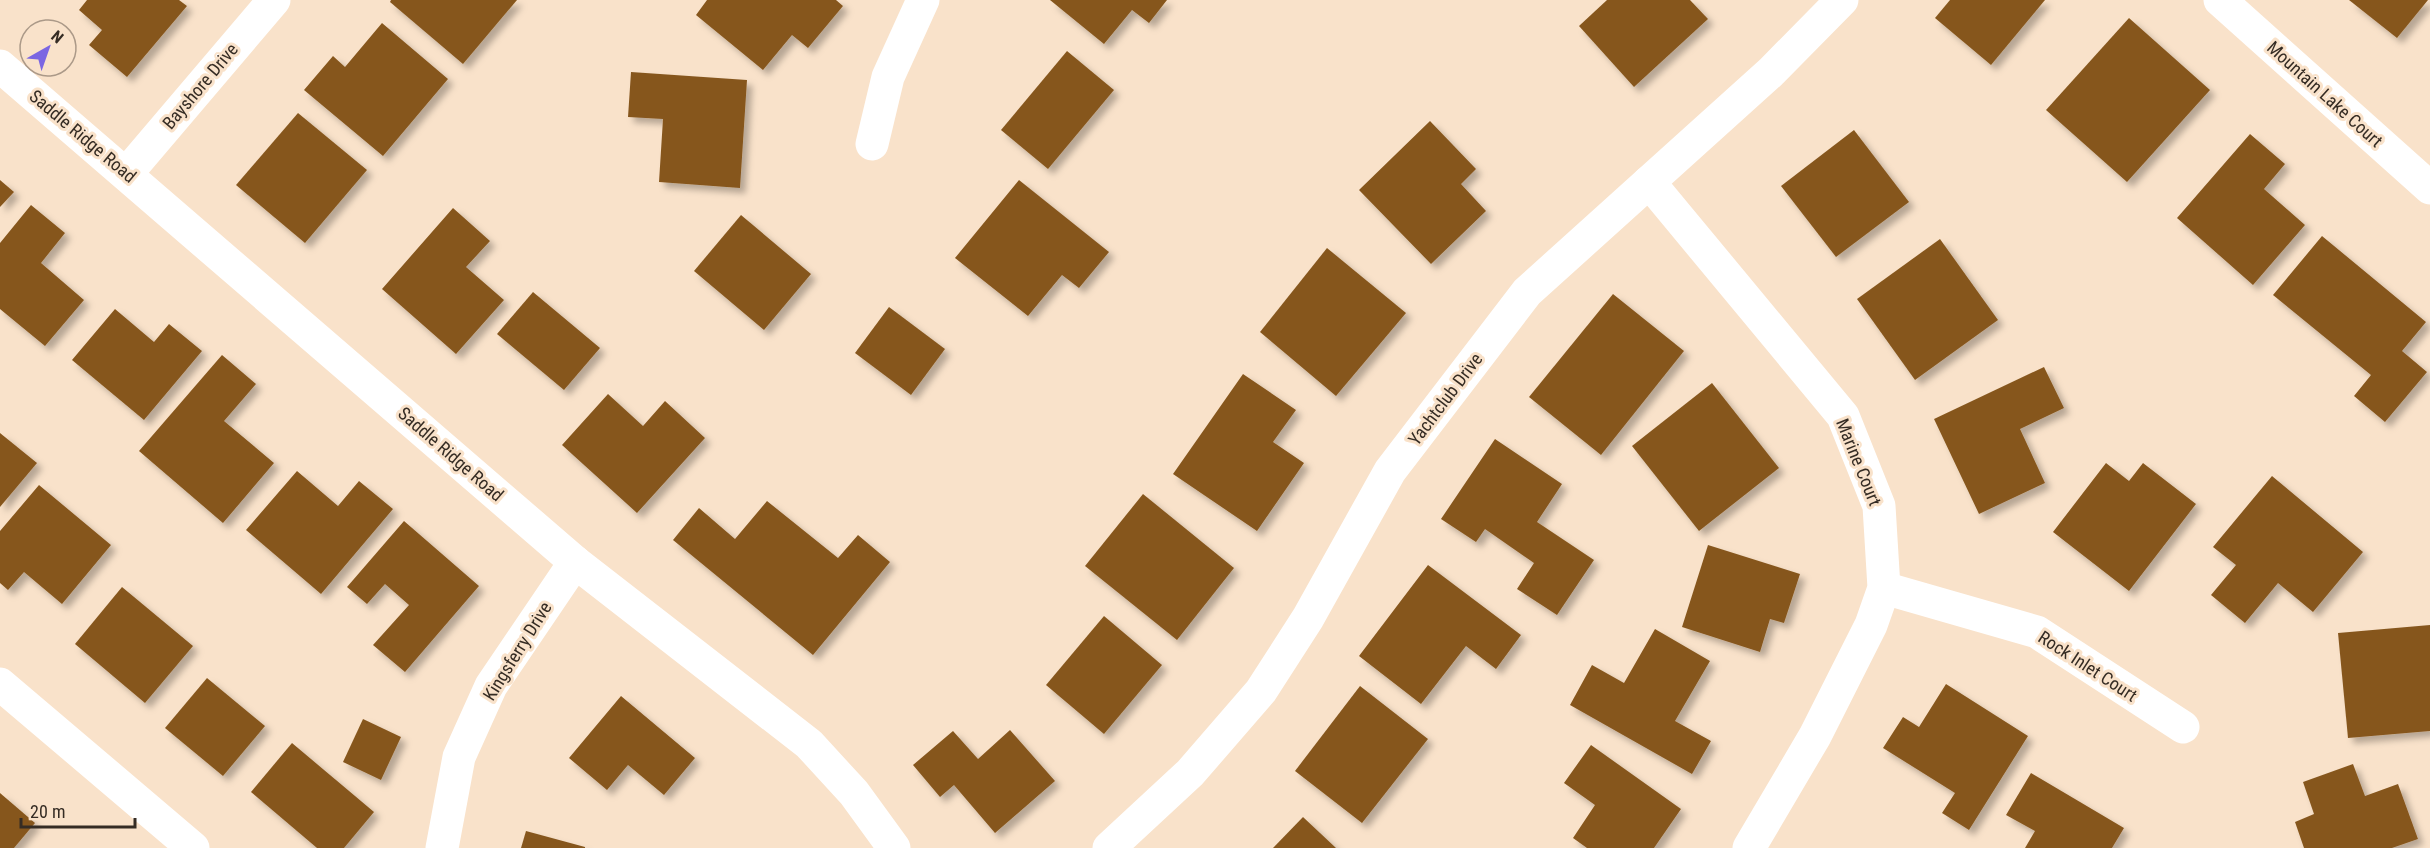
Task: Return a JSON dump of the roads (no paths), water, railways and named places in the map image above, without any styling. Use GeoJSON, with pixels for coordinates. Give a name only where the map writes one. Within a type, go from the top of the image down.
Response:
{"type":"FeatureCollection","features":[{"type":"Feature","properties":{"kind":"street","name":"Bayshore Drive"},"geometry":{"type":"LineString","coordinates":[[127,173],[274,0]]}},
{"type":"Feature","properties":{"kind":"street"},"geometry":{"type":"LineString","coordinates":[[872,144],[888,77],[923,0]]}},
{"type":"Feature","properties":{"kind":"street","name":"Yachtclub Drive"},"geometry":{"type":"LineString","coordinates":[[1109,848],[1190,773],[1261,691],[1308,618],[1390,471],[1527,292],[1771,72],[1842,0]]}},
{"type":"Feature","properties":{"kind":"street","name":"Mountain Lake Court"},"geometry":{"type":"LineString","coordinates":[[2220,0],[2430,188]]}},
{"type":"Feature","properties":{"kind":"street","name":"Saddle Ridge Road"},"geometry":{"type":"LineString","coordinates":[[0,66],[127,173],[575,562],[810,744],[854,793],[894,848]]}},
{"type":"Feature","properties":{"kind":"street","name":"Marine Court"},"geometry":{"type":"LineString","coordinates":[[1649,182],[1843,416],[1879,506],[1884,588],[1871,625],[1820,726],[1749,848]]}},
{"type":"Feature","properties":{"kind":"street","name":"Kingsferry Drive"},"geometry":{"type":"LineString","coordinates":[[442,848],[459,757],[491,686],[575,562]]}},
{"type":"Feature","properties":{"kind":"street","name":"Rock Inlet Court"},"geometry":{"type":"LineString","coordinates":[[1884,588],[2037,632],[2183,727]]}},
{"type":"Feature","properties":{"kind":"street"},"geometry":{"type":"LineString","coordinates":[[0,684],[193,848]]}}]}
